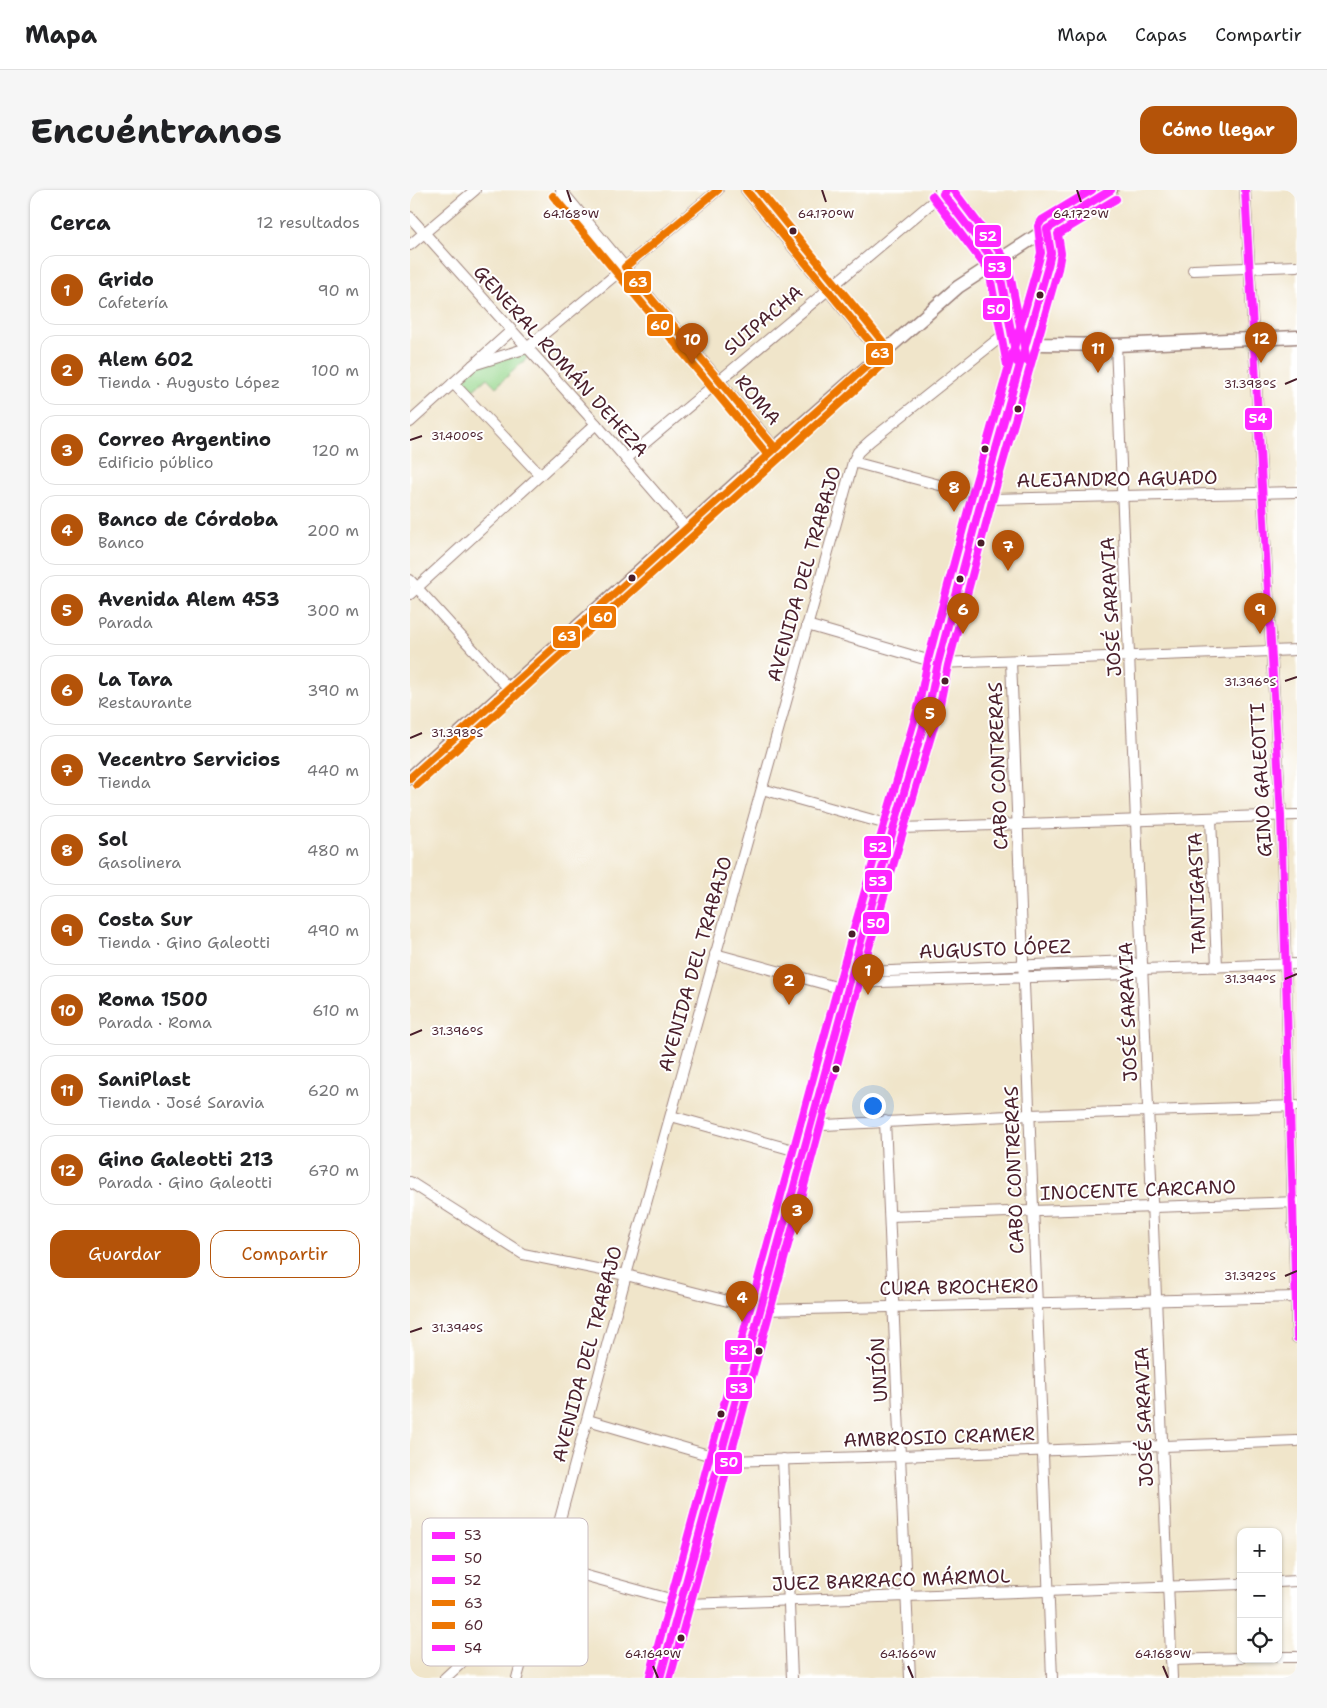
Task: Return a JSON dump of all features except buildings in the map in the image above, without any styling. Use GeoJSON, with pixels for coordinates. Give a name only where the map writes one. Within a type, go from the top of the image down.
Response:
{"type":"FeatureCollection","features":[{"type":"Feature","properties":{"kind":"main road"},"geometry":{"type":"LineString","coordinates":[[410,778],[880,354],[958,288],[1047,228],[1111,190]]}},
{"type":"Feature","properties":{"kind":"main road"},"geometry":{"type":"LineString","coordinates":[[660,1678],[763,1310],[849,983],[892,828],[929,706],[938,663],[982,498],[1017,371],[1028,342],[1051,253],[1047,228]]}},
{"type":"Feature","properties":{"kind":"main road"},"geometry":{"type":"LineString","coordinates":[[995,262],[1002,278],[1017,371]]}},
{"type":"Feature","properties":{"kind":"main road"},"geometry":{"type":"LineString","coordinates":[[1011,326],[1028,342],[1116,345],[1297,337]]}},
{"type":"Feature","properties":{"kind":"street"},"geometry":{"type":"LineString","coordinates":[[410,245],[475,190]]}},
{"type":"Feature","properties":{"kind":"street","name":"ROMA"},"geometry":{"type":"LineString","coordinates":[[561,190],[775,448]]}},
{"type":"Feature","properties":{"kind":"street"},"geometry":{"type":"LineString","coordinates":[[473,365],[527,348],[718,190]]}},
{"type":"Feature","properties":{"kind":"street"},"geometry":{"type":"LineString","coordinates":[[746,190],[880,354]]}},
{"type":"Feature","properties":{"kind":"street","name":"GINO GALEOTTI"},"geometry":{"type":"LineString","coordinates":[[1246,190],[1281,816],[1285,964],[1293,1106],[1297,1338]]}},
{"type":"Feature","properties":{"kind":"street"},"geometry":{"type":"LineString","coordinates":[[943,191],[995,262]]}},
{"type":"Feature","properties":{"kind":"street","name":"SUIPACHA"},"geometry":{"type":"LineString","coordinates":[[626,459],[943,191]]}},
{"type":"Feature","properties":{"kind":"street","name":"GENERAL ROMÁN DEHEZA"},"geometry":{"type":"LineString","coordinates":[[410,217],[596,424],[686,528]]}},
{"type":"Feature","properties":{"kind":"street"},"geometry":{"type":"LineString","coordinates":[[1193,270],[1297,266]]}},
{"type":"Feature","properties":{"kind":"street","name":"AVENIDA DEL TRABAJO"},"geometry":{"type":"LineString","coordinates":[[560,1518],[670,1116],[853,462],[858,452],[870,441],[1002,336],[1011,326]]}},
{"type":"Feature","properties":{"kind":"street"},"geometry":{"type":"LineString","coordinates":[[410,422],[511,331]]}},
{"type":"Feature","properties":{"kind":"street","name":"JOSÉ SARAVIA"},"geometry":{"type":"LineString","coordinates":[[1116,345],[1131,657],[1172,1678]]}},
{"type":"Feature","properties":{"kind":"street"},"geometry":{"type":"LineString","coordinates":[[453,382],[540,475]]}},
{"type":"Feature","properties":{"kind":"street"},"geometry":{"type":"LineString","coordinates":[[509,689],[412,587],[596,424]]}},
{"type":"Feature","properties":{"kind":"street","name":"ALEJANDRO AGUADO"},"geometry":{"type":"LineString","coordinates":[[853,462],[982,498],[1123,498],[1297,492]]}},
{"type":"Feature","properties":{"kind":"street"},"geometry":{"type":"LineString","coordinates":[[808,625],[938,663],[1297,650]]}},
{"type":"Feature","properties":{"kind":"street","name":"CABO CONTRERAS"},"geometry":{"type":"LineString","coordinates":[[1011,661],[1052,1678]]}},
{"type":"Feature","properties":{"kind":"street"},"geometry":{"type":"LineString","coordinates":[[762,789],[892,828],[1297,816]]}},
{"type":"Feature","properties":{"kind":"street","name":"TANTIGASTA"},"geometry":{"type":"LineString","coordinates":[[1211,818],[1217,967]]}},
{"type":"Feature","properties":{"kind":"street","name":"AUGUSTO LÓPEZ"},"geometry":{"type":"LineString","coordinates":[[715,954],[836,987],[849,983],[867,972],[1024,971],[1130,961],[1143,968],[1297,964]]}},
{"type":"Feature","properties":{"kind":"street"},"geometry":{"type":"LineString","coordinates":[[812,1121],[824,1125],[1029,1115],[1293,1106]]}},
{"type":"Feature","properties":{"kind":"street"},"geometry":{"type":"LineString","coordinates":[[670,1116],[804,1153]]}},
{"type":"Feature","properties":{"kind":"street","name":"UNIÓN"},"geometry":{"type":"LineString","coordinates":[[885,1121],[910,1678]]}},
{"type":"Feature","properties":{"kind":"street","name":"CURA BROCHERO"},"geometry":{"type":"LineString","coordinates":[[410,1182],[523,1254],[626,1275],[763,1310],[1296,1296]]}},
{"type":"Feature","properties":{"kind":"street","name":"INOCENTE CARCANO"},"geometry":{"type":"LineString","coordinates":[[890,1216],[1295,1202]]}},
{"type":"Feature","properties":{"kind":"street","name":"AMBROSIO CRAMER"},"geometry":{"type":"LineString","coordinates":[[588,1420],[729,1461],[1297,1441]]}},
{"type":"Feature","properties":{"kind":"street"},"geometry":{"type":"LineString","coordinates":[[783,1459],[792,1678]]}},
{"type":"Feature","properties":{"kind":"street","name":"JUEZ BARRACO MÁRMOL"},"geometry":{"type":"LineString","coordinates":[[588,1577],[682,1603],[789,1602],[1237,1584]]}},
{"type":"Feature","properties":{"kind":"street"},"geometry":{"type":"LineString","coordinates":[[1282,1582],[1297,1581]]}},
{"type":"Feature","properties":{"kind":"street"},"geometry":{"type":"LineString","coordinates":[[1282,1657],[1297,1657]]}},
{"type":"Feature","properties":{"kind":"street"},"geometry":{"type":"LineString","coordinates":[[1171,1660],[1237,1658]]}},
{"type":"Feature","properties":{"kind":"street"},"geometry":{"type":"LineString","coordinates":[[445,1678],[458,1666]]}},
{"type":"Feature","properties":{"kind":"green space"},"geometry":{"type":"Polygon","coordinates":[[[523,351],[528,357],[496,387],[487,378],[471,392],[460,381],[473,367],[523,351]]]}},
{"type":"Feature","properties":{"kind":"transit line","name":"63"},"geometry":{"type":"LineString","coordinates":[[718,190],[625,267],[775,448]]}},
{"type":"Feature","properties":{"kind":"transit line","name":"63"},"geometry":{"type":"LineString","coordinates":[[410,778],[880,354],[746,190]]}},
{"type":"Feature","properties":{"kind":"transit line","name":"60"},"geometry":{"type":"LineString","coordinates":[[417,785],[889,359],[890,353],[888,348],[759,190]]}},
{"type":"Feature","properties":{"kind":"transit line","name":"53"},"geometry":{"type":"LineString","coordinates":[[947,190],[943,194],[995,262],[1000,273],[1017,362]]}},
{"type":"Feature","properties":{"kind":"transit line","name":"52"},"geometry":{"type":"LineString","coordinates":[[953,190],[1003,256],[1009,269],[1027,361]]}},
{"type":"Feature","properties":{"kind":"transit line","name":"52"},"geometry":{"type":"LineString","coordinates":[[650,1675],[849,946],[919,704],[928,660],[972,495],[1041,253],[1038,226],[1042,220],[1092,190]]}},
{"type":"Feature","properties":{"kind":"transit line","name":"53"},"geometry":{"type":"LineString","coordinates":[[660,1678],[859,948],[929,706],[938,663],[982,498],[1048,266],[1051,253],[1047,229],[1111,190]]}},
{"type":"Feature","properties":{"kind":"transit line","name":"54"},"geometry":{"type":"LineString","coordinates":[[1245,190],[1281,816],[1297,1338]]}},
{"type":"Feature","properties":{"kind":"transit line","name":"60"},"geometry":{"type":"LineString","coordinates":[[553,196],[767,454]]}},
{"type":"Feature","properties":{"kind":"transit line","name":"50"},"geometry":{"type":"LineString","coordinates":[[932,196],[986,267],[990,276],[1007,365]]}},
{"type":"Feature","properties":{"kind":"transit line","name":"50"},"geometry":{"type":"LineString","coordinates":[[670,1678],[868,951],[939,709],[948,665],[992,501],[1058,269],[1061,253],[1058,234],[1116,199]]}},
{"type":"Feature","properties":{"kind":"place","name":"Gino Galeotti 213"},"geometry":{"type":"Point","coordinates":[1261,363]}},
{"type":"Feature","properties":{"kind":"place","name":"Roma 1500"},"geometry":{"type":"Point","coordinates":[692,364]}},
{"type":"Feature","properties":{"kind":"place","name":"SaniPlast"},"geometry":{"type":"Point","coordinates":[1098,373]}},
{"type":"Feature","properties":{"kind":"place","name":"Sol"},"geometry":{"type":"Point","coordinates":[954,512]}},
{"type":"Feature","properties":{"kind":"place","name":"Vecentro Servicios"},"geometry":{"type":"Point","coordinates":[1008,571]}},
{"type":"Feature","properties":{"kind":"place","name":"La Tara"},"geometry":{"type":"Point","coordinates":[963,634]}},
{"type":"Feature","properties":{"kind":"place","name":"Costa Sur"},"geometry":{"type":"Point","coordinates":[1260,634]}},
{"type":"Feature","properties":{"kind":"place","name":"Avenida Alem 453"},"geometry":{"type":"Point","coordinates":[930,738]}},
{"type":"Feature","properties":{"kind":"place","name":"Grido"},"geometry":{"type":"Point","coordinates":[868,995]}},
{"type":"Feature","properties":{"kind":"place","name":"Alem 602"},"geometry":{"type":"Point","coordinates":[789,1005]}},
{"type":"Feature","properties":{"kind":"place","name":"Correo Argentino"},"geometry":{"type":"Point","coordinates":[797,1235]}},
{"type":"Feature","properties":{"kind":"place","name":"Banco de Córdoba"},"geometry":{"type":"Point","coordinates":[742,1322]}}]}
